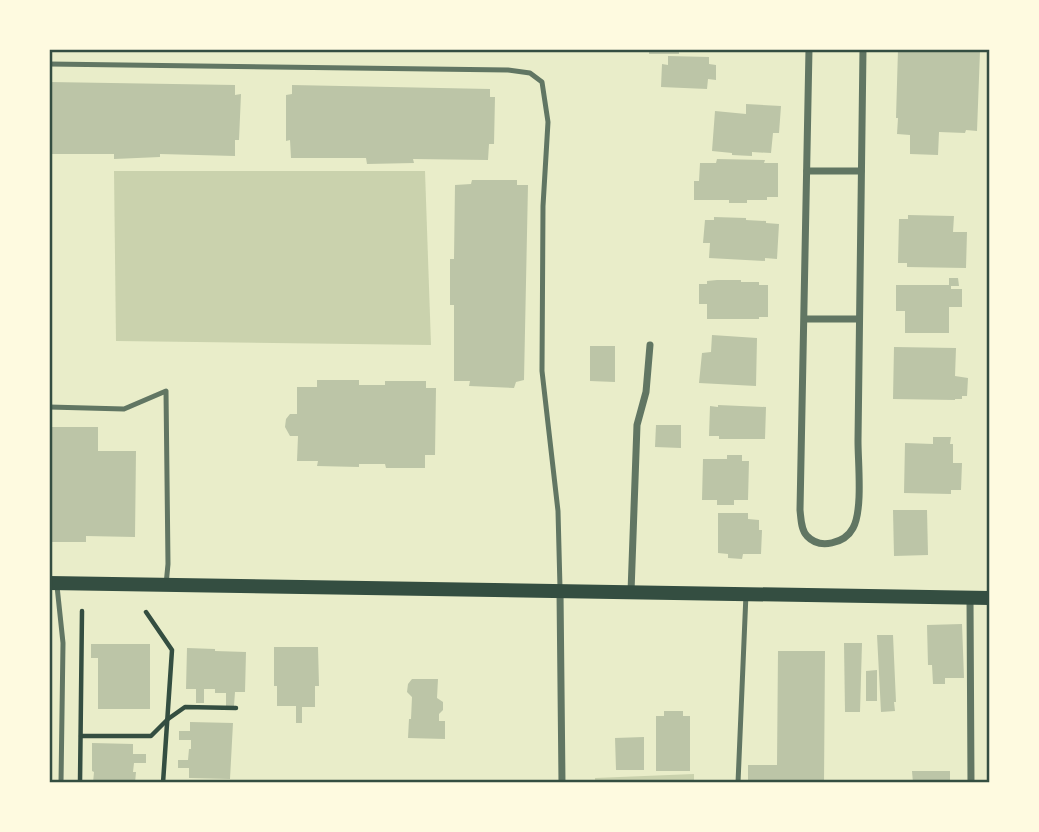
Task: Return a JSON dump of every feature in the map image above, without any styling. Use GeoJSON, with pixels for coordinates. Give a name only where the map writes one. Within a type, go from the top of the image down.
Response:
{"type":"FeatureCollection","features":[{"type":"Feature","properties":{"kind":"main road"},"geometry":{"type":"LineString","coordinates":[[53,583],[990,598]]}},
{"type":"Feature","properties":{"kind":"street"},"geometry":{"type":"LineString","coordinates":[[809,49],[800,510],[806,536],[817,543],[827,544],[848,536],[857,517],[863,49]]}},
{"type":"Feature","properties":{"kind":"street"},"geometry":{"type":"LineString","coordinates":[[807,171],[861,171]]}},
{"type":"Feature","properties":{"kind":"street"},"geometry":{"type":"LineString","coordinates":[[804,319],[859,318]]}},
{"type":"Feature","properties":{"kind":"street"},"geometry":{"type":"LineString","coordinates":[[631,592],[637,425],[646,392],[650,345]]}},
{"type":"Feature","properties":{"kind":"street"},"geometry":{"type":"LineString","coordinates":[[560,591],[562,783]]}},
{"type":"Feature","properties":{"kind":"street"},"geometry":{"type":"LineString","coordinates":[[971,598],[971,783]]}},
{"type":"Feature","properties":{"kind":"lane"},"geometry":{"type":"LineString","coordinates":[[49,64],[508,70],[530,73],[542,82],[548,122],[543,206],[542,371],[558,511],[560,591]]}},
{"type":"Feature","properties":{"kind":"lane"},"geometry":{"type":"LineString","coordinates":[[49,407],[124,409],[166,391],[166,585]]}},
{"type":"Feature","properties":{"kind":"lane"},"geometry":{"type":"LineString","coordinates":[[53,583],[63,642],[61,783]]}},
{"type":"Feature","properties":{"kind":"lane"},"geometry":{"type":"LineString","coordinates":[[738,783],[746,594]]}},
{"type":"Feature","properties":{"kind":"path"},"geometry":{"type":"LineString","coordinates":[[80,783],[82,611]]}},
{"type":"Feature","properties":{"kind":"path"},"geometry":{"type":"LineString","coordinates":[[146,612],[172,650],[163,783]]}},
{"type":"Feature","properties":{"kind":"path"},"geometry":{"type":"LineString","coordinates":[[81,736],[151,736],[167,719],[185,707],[236,708]]}},
{"type":"Feature","properties":{"kind":"green space"},"geometry":{"type":"Polygon","coordinates":[[[114,171],[425,171],[431,345],[116,341],[114,171]]]}},
{"type":"Feature","properties":{"kind":"green space"},"geometry":{"type":"Polygon","coordinates":[[[694,774],[694,783],[595,783],[595,778],[694,774]]]}},
{"type":"Feature","properties":{"kind":"building"},"geometry":{"type":"Polygon","coordinates":[[[649,49],[679,49],[679,54],[649,54],[649,49]]]}},
{"type":"Feature","properties":{"kind":"building"},"geometry":{"type":"Polygon","coordinates":[[[898,49],[980,51],[977,131],[939,132],[938,155],[910,154],[910,135],[897,134],[898,49]]]}},
{"type":"Feature","properties":{"kind":"building"},"geometry":{"type":"Polygon","coordinates":[[[668,56],[709,57],[709,64],[716,65],[716,80],[708,79],[707,89],[661,87],[662,64],[668,65],[668,56]]]}},
{"type":"Feature","properties":{"kind":"building"},"geometry":{"type":"Polygon","coordinates":[[[49,82],[235,85],[235,95],[241,94],[239,140],[235,140],[235,156],[160,154],[160,157],[114,159],[114,154],[49,154],[49,82]]]}},
{"type":"Feature","properties":{"kind":"building"},"geometry":{"type":"Polygon","coordinates":[[[292,85],[490,89],[490,97],[495,97],[494,144],[489,144],[488,160],[413,159],[414,163],[367,164],[366,158],[291,158],[290,140],[286,141],[286,95],[292,94],[292,85]]]}},
{"type":"Feature","properties":{"kind":"building"},"geometry":{"type":"Polygon","coordinates":[[[746,104],[781,106],[779,133],[773,133],[771,153],[752,152],[752,156],[712,151],[715,111],[746,114],[746,104]]]}},
{"type":"Feature","properties":{"kind":"building"},"geometry":{"type":"Polygon","coordinates":[[[717,159],[765,160],[764,163],[778,163],[778,197],[747,200],[747,203],[694,200],[694,181],[699,181],[700,163],[716,163],[717,159]]]}},
{"type":"Feature","properties":{"kind":"building"},"geometry":{"type":"Polygon","coordinates":[[[472,180],[517,180],[517,185],[528,185],[524,380],[516,382],[514,388],[469,386],[470,381],[454,381],[454,305],[450,305],[450,259],[454,259],[455,185],[471,184],[472,180]]]}},
{"type":"Feature","properties":{"kind":"building"},"geometry":{"type":"Polygon","coordinates":[[[908,215],[954,216],[953,232],[967,232],[966,268],[907,267],[907,263],[898,263],[899,219],[908,219],[908,215]]]}},
{"type":"Feature","properties":{"kind":"building"},"geometry":{"type":"Polygon","coordinates":[[[714,217],[746,218],[779,224],[777,259],[765,258],[765,261],[709,258],[710,243],[703,243],[705,220],[714,220],[714,217]]]}},
{"type":"Feature","properties":{"kind":"building"},"geometry":{"type":"Polygon","coordinates":[[[949,278],[958,278],[959,286],[951,286],[951,289],[962,289],[962,307],[949,307],[949,333],[905,333],[905,311],[896,311],[896,285],[949,285],[949,278]]]}},
{"type":"Feature","properties":{"kind":"building"},"geometry":{"type":"Polygon","coordinates":[[[717,280],[741,280],[768,285],[768,317],[707,319],[707,304],[699,304],[699,284],[717,280]]]}},
{"type":"Feature","properties":{"kind":"building"},"geometry":{"type":"Polygon","coordinates":[[[712,335],[757,338],[756,386],[699,383],[702,353],[711,352],[712,335]]]}},
{"type":"Feature","properties":{"kind":"building"},"geometry":{"type":"Polygon","coordinates":[[[590,346],[615,346],[615,382],[590,381],[590,346]]]}},
{"type":"Feature","properties":{"kind":"building"},"geometry":{"type":"Polygon","coordinates":[[[894,347],[956,348],[955,376],[968,378],[967,396],[955,400],[893,399],[894,347]]]}},
{"type":"Feature","properties":{"kind":"building"},"geometry":{"type":"Polygon","coordinates":[[[317,380],[359,380],[359,385],[385,385],[385,381],[426,381],[426,388],[436,388],[435,455],[425,455],[425,468],[386,468],[385,464],[359,464],[359,467],[317,466],[318,461],[297,461],[298,436],[290,436],[285,427],[286,419],[290,414],[297,414],[297,387],[317,387],[317,380]]]}},
{"type":"Feature","properties":{"kind":"building"},"geometry":{"type":"Polygon","coordinates":[[[710,406],[766,407],[765,439],[719,439],[719,436],[709,436],[710,406]]]}},
{"type":"Feature","properties":{"kind":"building"},"geometry":{"type":"Polygon","coordinates":[[[656,425],[681,425],[681,448],[655,447],[656,425]]]}},
{"type":"Feature","properties":{"kind":"building"},"geometry":{"type":"Polygon","coordinates":[[[49,427],[98,427],[98,451],[136,451],[135,537],[86,536],[86,542],[49,542],[49,427]]]}},
{"type":"Feature","properties":{"kind":"building"},"geometry":{"type":"Polygon","coordinates":[[[933,437],[951,437],[953,463],[962,463],[961,490],[951,490],[951,494],[904,493],[905,443],[933,444],[933,437]]]}},
{"type":"Feature","properties":{"kind":"building"},"geometry":{"type":"Polygon","coordinates":[[[727,455],[742,455],[742,461],[749,461],[748,500],[734,500],[734,505],[717,505],[717,500],[702,500],[703,459],[727,459],[727,455]]]}},
{"type":"Feature","properties":{"kind":"building"},"geometry":{"type":"Polygon","coordinates":[[[893,510],[927,510],[928,555],[894,556],[893,510]]]}},
{"type":"Feature","properties":{"kind":"building"},"geometry":{"type":"Polygon","coordinates":[[[718,513],[748,513],[748,519],[759,520],[759,530],[762,530],[761,554],[743,554],[742,559],[728,558],[728,554],[718,553],[718,513]]]}},
{"type":"Feature","properties":{"kind":"building"},"geometry":{"type":"Polygon","coordinates":[[[962,624],[964,678],[945,678],[945,684],[933,684],[932,665],[928,665],[927,625],[962,624]]]}},
{"type":"Feature","properties":{"kind":"building"},"geometry":{"type":"Polygon","coordinates":[[[877,635],[893,635],[895,711],[881,712],[877,635]]]}},
{"type":"Feature","properties":{"kind":"building"},"geometry":{"type":"Polygon","coordinates":[[[844,643],[862,643],[860,712],[845,712],[844,643]]]}},
{"type":"Feature","properties":{"kind":"building"},"geometry":{"type":"Polygon","coordinates":[[[91,644],[150,644],[150,709],[98,709],[98,658],[91,658],[91,644]]]}},
{"type":"Feature","properties":{"kind":"building"},"geometry":{"type":"Polygon","coordinates":[[[274,647],[318,647],[319,686],[315,686],[315,707],[302,707],[302,723],[296,723],[296,706],[277,706],[274,647]]]}},
{"type":"Feature","properties":{"kind":"building"},"geometry":{"type":"Polygon","coordinates":[[[187,648],[246,652],[245,692],[235,692],[234,706],[226,706],[226,693],[215,693],[215,689],[204,689],[204,703],[196,703],[196,689],[186,689],[187,648]]]}},
{"type":"Feature","properties":{"kind":"building"},"geometry":{"type":"Polygon","coordinates":[[[778,651],[825,651],[824,783],[748,783],[748,765],[777,765],[778,651]]]}},
{"type":"Feature","properties":{"kind":"building"},"geometry":{"type":"Polygon","coordinates":[[[877,670],[877,701],[866,701],[866,671],[877,670]]]}},
{"type":"Feature","properties":{"kind":"building"},"geometry":{"type":"Polygon","coordinates":[[[412,679],[438,679],[437,698],[443,702],[439,721],[445,721],[445,739],[408,738],[412,697],[407,692],[412,679]]]}},
{"type":"Feature","properties":{"kind":"building"},"geometry":{"type":"Polygon","coordinates":[[[664,711],[683,711],[683,716],[690,716],[690,771],[656,771],[656,716],[664,716],[664,711]]]}},
{"type":"Feature","properties":{"kind":"building"},"geometry":{"type":"Polygon","coordinates":[[[190,722],[233,723],[230,779],[189,778],[189,768],[178,768],[178,760],[188,760],[191,749],[191,740],[179,740],[179,731],[190,731],[190,722]]]}},
{"type":"Feature","properties":{"kind":"building"},"geometry":{"type":"Polygon","coordinates":[[[644,737],[644,770],[616,770],[615,738],[644,737]]]}},
{"type":"Feature","properties":{"kind":"building"},"geometry":{"type":"Polygon","coordinates":[[[92,743],[133,744],[133,754],[146,754],[146,763],[134,763],[135,783],[93,783],[92,743]]]}},
{"type":"Feature","properties":{"kind":"building"},"geometry":{"type":"Polygon","coordinates":[[[912,771],[950,771],[950,783],[913,783],[912,771]]]}}]}
